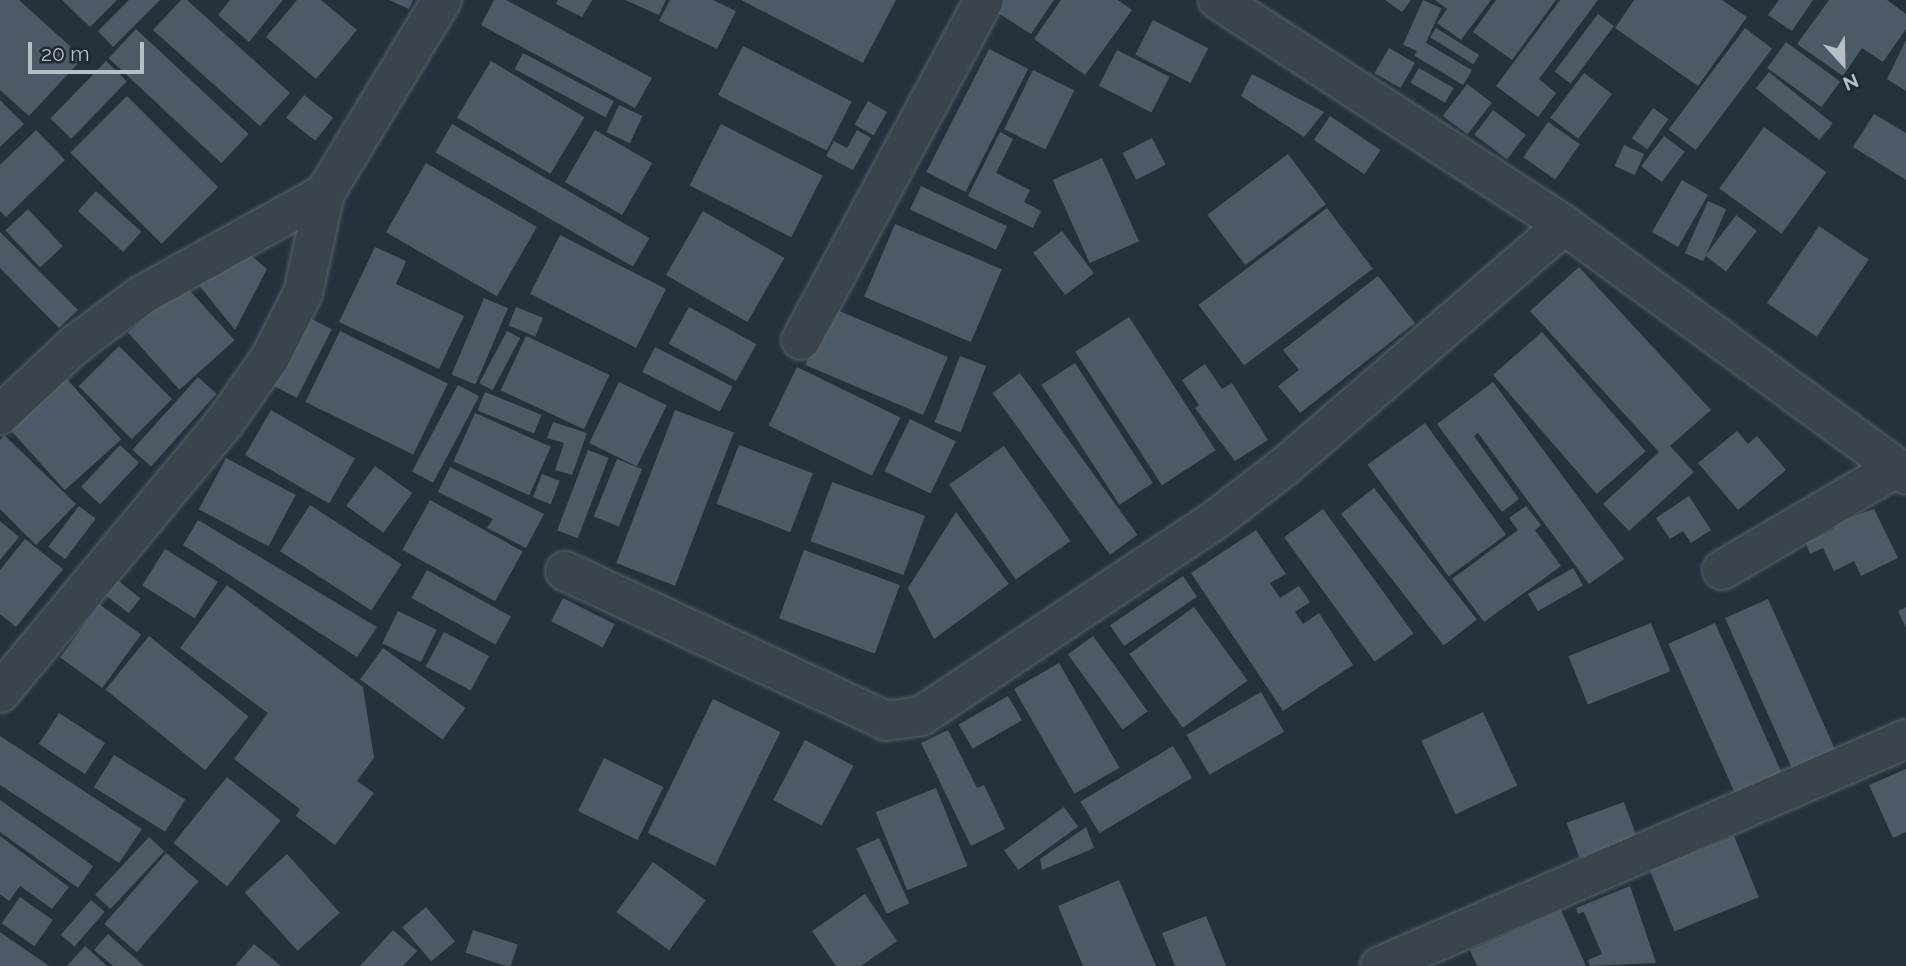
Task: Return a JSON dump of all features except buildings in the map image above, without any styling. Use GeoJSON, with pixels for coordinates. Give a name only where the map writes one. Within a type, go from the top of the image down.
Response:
{"type":"FeatureCollection","features":[{"type":"Feature","properties":{"kind":"street"},"geometry":{"type":"LineString","coordinates":[[0,693],[225,422],[270,358],[303,293],[325,193],[442,0]]}},
{"type":"Feature","properties":{"kind":"street"},"geometry":{"type":"LineString","coordinates":[[801,340],[984,0]]}},
{"type":"Feature","properties":{"kind":"street"},"geometry":{"type":"LineString","coordinates":[[1218,0],[1564,225],[1901,471],[1722,570]]}},
{"type":"Feature","properties":{"kind":"street"},"geometry":{"type":"LineString","coordinates":[[0,415],[76,344],[142,295],[325,193]]}},
{"type":"Feature","properties":{"kind":"street"},"geometry":{"type":"LineString","coordinates":[[565,570],[887,721],[921,716],[1219,517],[1284,467],[1564,225]]}},
{"type":"Feature","properties":{"kind":"street"},"geometry":{"type":"LineString","coordinates":[[1380,966],[1906,739]]}}]}
